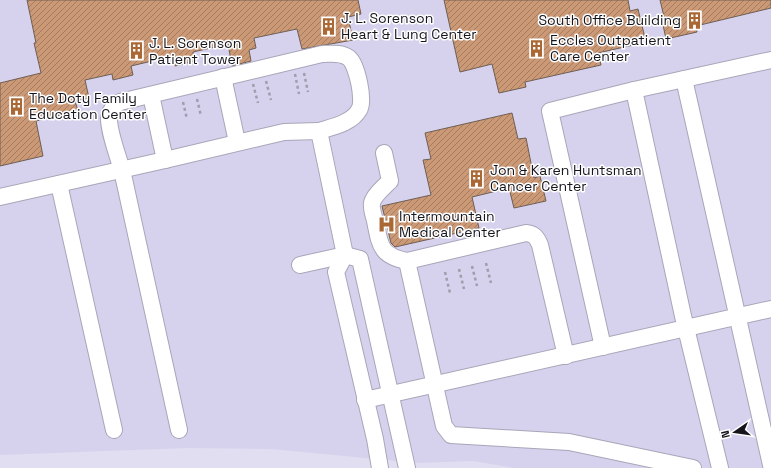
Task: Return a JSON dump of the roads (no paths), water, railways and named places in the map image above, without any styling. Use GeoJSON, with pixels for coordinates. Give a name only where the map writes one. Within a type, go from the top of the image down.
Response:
{"type":"FeatureCollection","features":[{"type":"Feature","properties":{"kind":"lane"},"geometry":{"type":"LineString","coordinates":[[0,197],[122,170],[284,132],[319,131],[354,117],[362,106],[362,98],[355,69],[348,57],[338,53],[322,54],[223,77],[115,105],[109,116],[122,170],[179,430]]}},
{"type":"Feature","properties":{"kind":"lane"},"geometry":{"type":"LineString","coordinates":[[603,347],[550,111],[634,90],[771,60]]}},
{"type":"Feature","properties":{"kind":"lane"},"geometry":{"type":"LineString","coordinates":[[223,77],[238,142]]}},
{"type":"Feature","properties":{"kind":"lane"},"geometry":{"type":"LineString","coordinates":[[684,80],[771,465]]}},
{"type":"Feature","properties":{"kind":"lane"},"geometry":{"type":"LineString","coordinates":[[634,90],[686,328],[720,468]]}},
{"type":"Feature","properties":{"kind":"lane"},"geometry":{"type":"LineString","coordinates":[[151,95],[165,160]]}},
{"type":"Feature","properties":{"kind":"lane"},"geometry":{"type":"LineString","coordinates":[[319,131],[345,255],[336,272],[366,400],[380,468]]}},
{"type":"Feature","properties":{"kind":"lane"},"geometry":{"type":"LineString","coordinates":[[384,153],[390,181],[373,200],[372,205],[379,238],[384,251],[389,255],[407,261],[526,233],[536,236],[540,245],[566,356]]}},
{"type":"Feature","properties":{"kind":"lane"},"geometry":{"type":"LineString","coordinates":[[59,184],[114,430]]}},
{"type":"Feature","properties":{"kind":"lane"},"geometry":{"type":"LineString","coordinates":[[300,265],[345,255],[360,259],[408,468]]}},
{"type":"Feature","properties":{"kind":"lane"},"geometry":{"type":"LineString","coordinates":[[407,261],[444,426],[451,435],[568,442],[693,468]]}},
{"type":"Feature","properties":{"kind":"lane"},"geometry":{"type":"LineString","coordinates":[[366,400],[771,309]]}},
{"type":"Feature","properties":{"kind":"place","name":"South Office Building"},"geometry":{"type":"Point","coordinates":[694,20]}},
{"type":"Feature","properties":{"kind":"place","name":"J. L. Sorenson Heart & Lung Center"},"geometry":{"type":"Point","coordinates":[328,26]}},
{"type":"Feature","properties":{"kind":"place","name":"Eccles Outpatient Care Center"},"geometry":{"type":"Point","coordinates":[537,48]}},
{"type":"Feature","properties":{"kind":"place","name":"J. L. Sorenson Patient Tower"},"geometry":{"type":"Point","coordinates":[136,51]}},
{"type":"Feature","properties":{"kind":"place","name":"The Doty Family Education Center"},"geometry":{"type":"Point","coordinates":[16,106]}},
{"type":"Feature","properties":{"kind":"place","name":"Jon & Karen Huntsman Cancer Center"},"geometry":{"type":"Point","coordinates":[477,178]}},
{"type":"Feature","properties":{"kind":"place","name":"Intermountain Medical Center"},"geometry":{"type":"Point","coordinates":[386,224]}}]}
